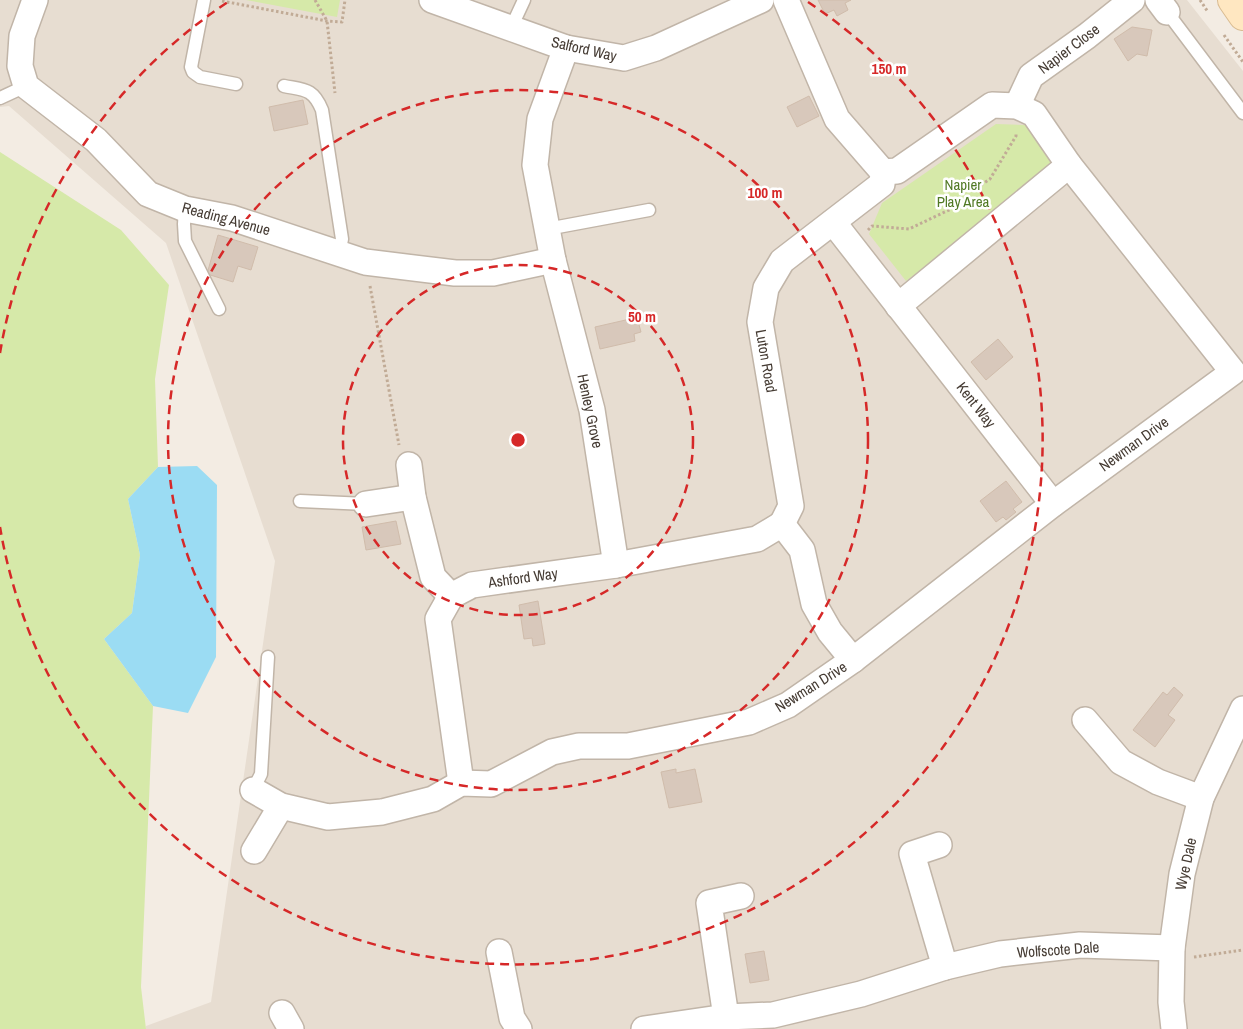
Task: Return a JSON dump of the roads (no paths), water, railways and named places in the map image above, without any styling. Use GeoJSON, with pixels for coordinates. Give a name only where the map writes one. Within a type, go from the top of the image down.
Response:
{"type":"FeatureCollection","features":[{"type":"Feature","properties":{"kind":"street"},"geometry":{"type":"LineString","coordinates":[[26,86],[20,66],[22,36],[35,0]]}},
{"type":"Feature","properties":{"kind":"street","name":"Salford Way"},"geometry":{"type":"LineString","coordinates":[[437,1],[566,48],[624,58],[656,48],[761,0]]}},
{"type":"Feature","properties":{"kind":"street"},"geometry":{"type":"LineString","coordinates":[[786,0],[837,119],[883,172],[897,171],[992,105],[1017,106]]}},
{"type":"Feature","properties":{"kind":"street","name":"Napier Close"},"geometry":{"type":"LineString","coordinates":[[1017,106],[1031,76],[1087,36],[1132,0]]}},
{"type":"Feature","properties":{"kind":"street"},"geometry":{"type":"LineString","coordinates":[[1232,0],[1243,16]]}},
{"type":"Feature","properties":{"kind":"street","name":"Henley Grove"},"geometry":{"type":"LineString","coordinates":[[566,48],[540,119],[536,165],[553,260],[592,410],[616,565]]}},
{"type":"Feature","properties":{"kind":"street","name":"Reading Avenue"},"geometry":{"type":"LineString","coordinates":[[26,86],[96,140],[148,194],[185,209],[232,218],[365,262],[455,274],[483,274],[553,260]]}},
{"type":"Feature","properties":{"kind":"street","name":"Newman Drive"},"geometry":{"type":"LineString","coordinates":[[461,783],[491,784],[552,752],[579,746],[628,746],[749,722],[788,705],[853,660],[1053,504],[1238,368],[1069,165],[1034,114],[1017,106]]}},
{"type":"Feature","properties":{"kind":"street"},"geometry":{"type":"LineString","coordinates":[[898,306],[1069,165]]}},
{"type":"Feature","properties":{"kind":"street","name":"Luton Road"},"geometry":{"type":"LineString","coordinates":[[782,524],[790,506],[760,322],[766,288],[782,261],[882,184],[883,172]]}},
{"type":"Feature","properties":{"kind":"street","name":"Kent Way"},"geometry":{"type":"LineString","coordinates":[[833,222],[1053,504]]}},
{"type":"Feature","properties":{"kind":"street"},"geometry":{"type":"LineString","coordinates":[[253,790],[280,806],[328,817],[382,812],[433,799],[461,783],[438,620],[451,596],[433,577],[413,497],[409,465]]}},
{"type":"Feature","properties":{"kind":"street"},"geometry":{"type":"LineString","coordinates":[[366,504],[413,497]]}},
{"type":"Feature","properties":{"kind":"street"},"geometry":{"type":"LineString","coordinates":[[782,524],[802,550],[814,604],[830,632],[853,660]]}},
{"type":"Feature","properties":{"kind":"street","name":"Ashford Way"},"geometry":{"type":"LineString","coordinates":[[451,596],[472,585],[616,565],[757,539],[782,524]]}},
{"type":"Feature","properties":{"kind":"street","name":"Wye Dale"},"geometry":{"type":"LineString","coordinates":[[1174,1029],[1171,1002],[1172,954],[1182,874],[1201,798],[1243,710]]}},
{"type":"Feature","properties":{"kind":"street"},"geometry":{"type":"LineString","coordinates":[[1085,720],[1121,762],[1158,782],[1201,798]]}},
{"type":"Feature","properties":{"kind":"street"},"geometry":{"type":"LineString","coordinates":[[254,851],[280,806]]}},
{"type":"Feature","properties":{"kind":"street"},"geometry":{"type":"LineString","coordinates":[[939,845],[912,854],[945,967]]}},
{"type":"Feature","properties":{"kind":"street"},"geometry":{"type":"LineString","coordinates":[[726,1017],[709,903],[741,896]]}},
{"type":"Feature","properties":{"kind":"street","name":"Wolfscote Dale"},"geometry":{"type":"LineString","coordinates":[[644,1029],[726,1017],[775,1022],[945,967],[1000,954],[1080,945],[1172,954]]}},
{"type":"Feature","properties":{"kind":"street"},"geometry":{"type":"LineString","coordinates":[[500,952],[512,1018],[519,1029]]}},
{"type":"Feature","properties":{"kind":"lane"},"geometry":{"type":"LineString","coordinates":[[204,0],[191,68],[200,77],[236,84]]}},
{"type":"Feature","properties":{"kind":"lane"},"geometry":{"type":"LineString","coordinates":[[511,28],[524,0]]}},
{"type":"Feature","properties":{"kind":"lane"},"geometry":{"type":"LineString","coordinates":[[1162,6],[1243,113]]}},
{"type":"Feature","properties":{"kind":"lane"},"geometry":{"type":"LineString","coordinates":[[0,98],[26,86]]}},
{"type":"Feature","properties":{"kind":"lane"},"geometry":{"type":"LineString","coordinates":[[284,86],[309,91],[318,100],[322,110],[342,239],[339,254]]}},
{"type":"Feature","properties":{"kind":"lane"},"geometry":{"type":"LineString","coordinates":[[185,209],[185,241],[219,309]]}},
{"type":"Feature","properties":{"kind":"lane"},"geometry":{"type":"LineString","coordinates":[[547,229],[649,210]]}},
{"type":"Feature","properties":{"kind":"lane"},"geometry":{"type":"LineString","coordinates":[[300,501],[366,504]]}},
{"type":"Feature","properties":{"kind":"lane"},"geometry":{"type":"LineString","coordinates":[[253,790],[262,774],[268,657]]}},
{"type":"Feature","properties":{"kind":"water"},"geometry":{"type":"Polygon","coordinates":[[[197,466],[217,485],[216,657],[188,713],[153,706],[104,639],[132,613],[140,555],[128,499],[158,467],[197,466]]]}},
{"type":"Feature","properties":{"kind":"park label","name":"Napier Play Area"},"geometry":{"type":"Point","coordinates":[963,194]}}]}
